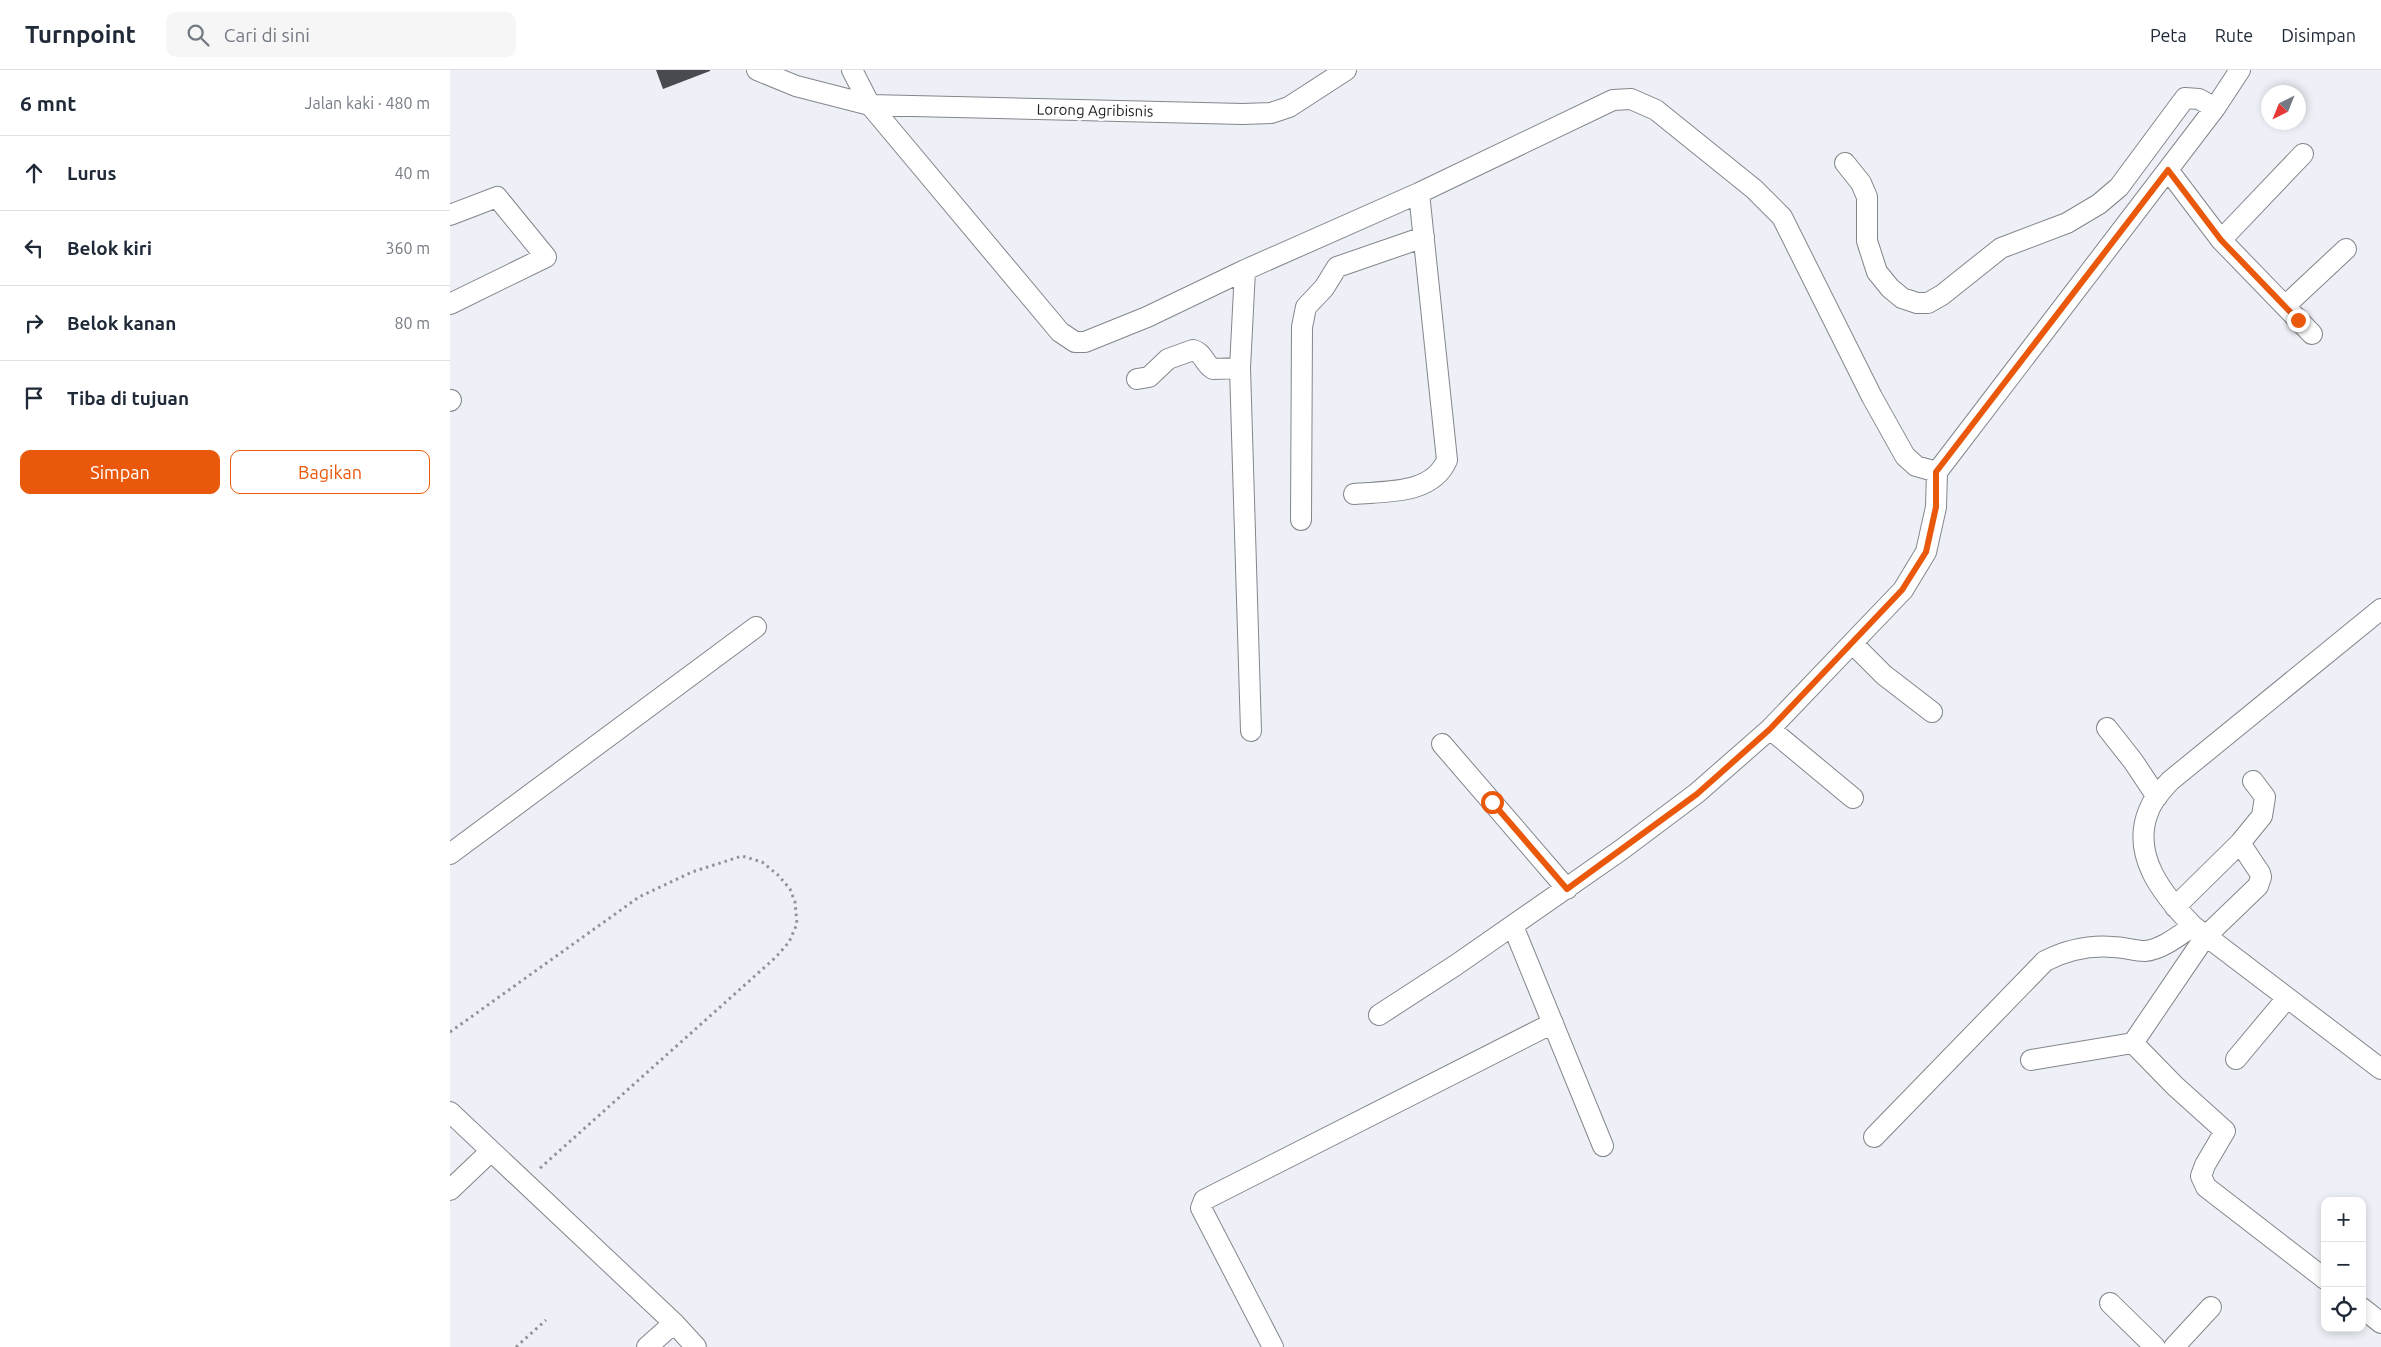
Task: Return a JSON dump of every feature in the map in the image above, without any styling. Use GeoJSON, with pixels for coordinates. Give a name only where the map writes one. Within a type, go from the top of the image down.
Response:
{"type":"FeatureCollection","features":[{"type":"Feature","properties":{"kind":"street","name":"Lorong Agribisnis"},"geometry":{"type":"LineString","coordinates":[[757,70],[796,86],[870,104],[1243,114],[1271,113],[1289,108],[1346,70]]}},
{"type":"Feature","properties":{"kind":"street"},"geometry":{"type":"LineString","coordinates":[[852,70],[870,104],[1060,332],[1075,342],[1085,342],[1147,316],[1419,193],[1613,100],[1631,99],[1656,110],[1754,189],[1782,217],[1872,397],[1905,456],[1916,466],[1936,472]]}},
{"type":"Feature","properties":{"kind":"street"},"geometry":{"type":"LineString","coordinates":[[1379,1015],[1567,889],[1697,794],[1770,729],[1853,644],[1902,590],[1926,552],[1936,507],[1936,472],[2215,108],[2240,70]]}},
{"type":"Feature","properties":{"kind":"street"},"geometry":{"type":"LineString","coordinates":[[1845,164],[1861,183],[1867,198],[1867,240],[1877,272],[1890,288],[1902,298],[1917,303],[1928,303],[1942,295],[2001,248],[2067,223],[2099,204],[2119,187],[2185,98],[2199,99],[2215,108]]}},
{"type":"Feature","properties":{"kind":"street"},"geometry":{"type":"LineString","coordinates":[[2221,240],[2303,154]]}},
{"type":"Feature","properties":{"kind":"street"},"geometry":{"type":"LineString","coordinates":[[2168,170],[2221,240],[2312,334]]}},
{"type":"Feature","properties":{"kind":"street"},"geometry":{"type":"LineString","coordinates":[[1354,494],[1416,488],[1440,472],[1447,460],[1419,193]]}},
{"type":"Feature","properties":{"kind":"street"},"geometry":{"type":"LineString","coordinates":[[450,215],[497,197],[546,257],[450,304]]}},
{"type":"Feature","properties":{"kind":"street"},"geometry":{"type":"LineString","coordinates":[[1301,520],[1302,327],[1306,308],[1324,288],[1337,267],[1424,237]]}},
{"type":"Feature","properties":{"kind":"street"},"geometry":{"type":"LineString","coordinates":[[2285,306],[2346,249]]}},
{"type":"Feature","properties":{"kind":"street"},"geometry":{"type":"LineString","coordinates":[[1246,270],[1240,368],[1251,731]]}},
{"type":"Feature","properties":{"kind":"street"},"geometry":{"type":"LineString","coordinates":[[1137,379],[1149,377],[1168,359],[1192,350],[1199,352],[1213,369],[1240,368]]}},
{"type":"Feature","properties":{"kind":"street"},"geometry":{"type":"LineString","coordinates":[[2381,608],[2170,781],[2150,808],[2144,824],[2145,858],[2175,907],[2199,931],[2381,1069]]}},
{"type":"Feature","properties":{"kind":"street"},"geometry":{"type":"LineString","coordinates":[[450,854],[756,627]]}},
{"type":"Feature","properties":{"kind":"street"},"geometry":{"type":"LineString","coordinates":[[1853,644],[1884,675],[1932,712]]}},
{"type":"Feature","properties":{"kind":"street"},"geometry":{"type":"LineString","coordinates":[[2107,728],[2133,761],[2157,797]]}},
{"type":"Feature","properties":{"kind":"street"},"geometry":{"type":"LineString","coordinates":[[1770,729],[1853,798]]}},
{"type":"Feature","properties":{"kind":"street"},"geometry":{"type":"LineString","coordinates":[[1442,744],[1567,889]]}},
{"type":"Feature","properties":{"kind":"street"},"geometry":{"type":"LineString","coordinates":[[2175,907],[2240,843],[2262,816],[2265,797],[2253,781]]}},
{"type":"Feature","properties":{"kind":"street"},"geometry":{"type":"LineString","coordinates":[[1874,1137],[2045,960],[2068,950],[2079,948],[2112,946],[2145,951],[2175,938],[2199,931],[2258,886],[2261,880],[2260,873],[2240,843]]}},
{"type":"Feature","properties":{"kind":"street"},"geometry":{"type":"LineString","coordinates":[[1513,926],[1603,1146]]}},
{"type":"Feature","properties":{"kind":"street"},"geometry":{"type":"LineString","coordinates":[[2133,1043],[2199,931]]}},
{"type":"Feature","properties":{"kind":"street"},"geometry":{"type":"LineString","coordinates":[[2236,1059],[2287,998]]}},
{"type":"Feature","properties":{"kind":"street"},"geometry":{"type":"LineString","coordinates":[[1273,1347],[1201,1208],[1204,1200],[1553,1023]]}},
{"type":"Feature","properties":{"kind":"street"},"geometry":{"type":"LineString","coordinates":[[2031,1060],[2133,1043]]}},
{"type":"Feature","properties":{"kind":"street"},"geometry":{"type":"LineString","coordinates":[[2133,1043],[2175,1086],[2225,1130],[2205,1165],[2201,1176],[2206,1187],[2321,1276]]}},
{"type":"Feature","properties":{"kind":"street"},"geometry":{"type":"LineString","coordinates":[[450,1112],[523,1184],[674,1323],[696,1347]]}},
{"type":"Feature","properties":{"kind":"street"},"geometry":{"type":"LineString","coordinates":[[450,1190],[490,1151]]}},
{"type":"Feature","properties":{"kind":"street"},"geometry":{"type":"LineString","coordinates":[[2110,1303],[2155,1347]]}},
{"type":"Feature","properties":{"kind":"street"},"geometry":{"type":"LineString","coordinates":[[2174,1347],[2211,1307]]}},
{"type":"Feature","properties":{"kind":"street"},"geometry":{"type":"LineString","coordinates":[[2366,1311],[2381,1323]]}},
{"type":"Feature","properties":{"kind":"street"},"geometry":{"type":"LineString","coordinates":[[647,1347],[674,1323]]}},
{"type":"Feature","properties":{"kind":"path"},"geometry":{"type":"LineString","coordinates":[[450,1032],[640,897],[692,872],[742,856],[762,862],[778,875],[790,889],[795,902],[797,924],[789,942],[776,957],[523,1184]]}},
{"type":"Feature","properties":{"kind":"path"},"geometry":{"type":"LineString","coordinates":[[516,1347],[546,1320]]}},
{"type":"Feature","properties":{"kind":"building"},"geometry":{"type":"Polygon","coordinates":[[[656,70],[710,70],[710,71],[663,89],[656,70]]]}},
{"type":"Feature","properties":{"kind":"route"},"geometry":{"type":"LineString","coordinates":[[1492,802],[1567,889],[1697,794],[1770,729],[1853,644],[1902,590],[1926,552],[1936,507],[1936,472],[2168,170],[2221,240],[2298,320]]}}]}
